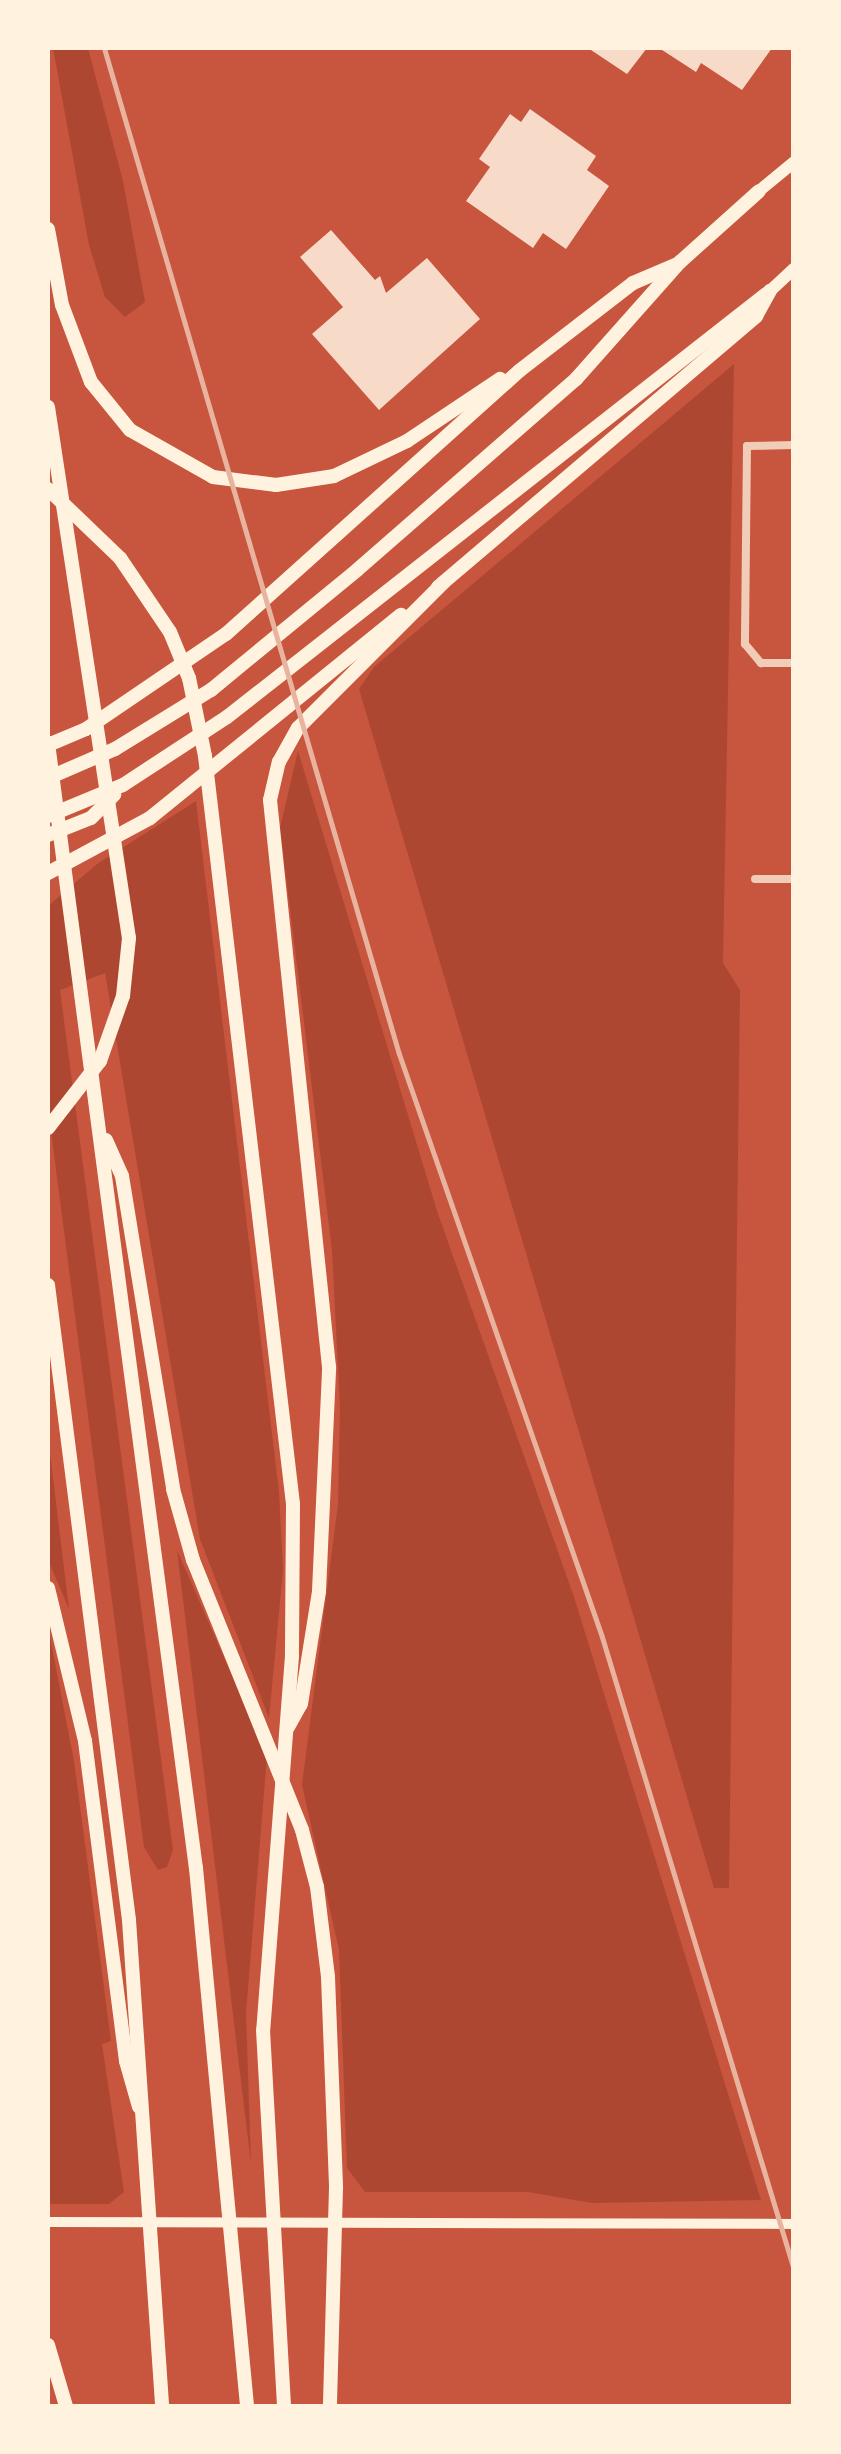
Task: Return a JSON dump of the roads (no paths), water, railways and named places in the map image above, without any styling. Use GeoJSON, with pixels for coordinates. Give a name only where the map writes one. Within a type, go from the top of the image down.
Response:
{"type":"FeatureCollection","features":[{"type":"Feature","properties":{"kind":"highway"},"geometry":{"type":"LineString","coordinates":[[48,778],[115,749],[211,690],[576,380],[680,262],[794,162]]}},
{"type":"Feature","properties":{"kind":"highway"},"geometry":{"type":"LineString","coordinates":[[48,229],[62,305],[91,382],[130,430],[214,477],[276,485],[334,476],[408,441],[519,371]]}},
{"type":"Feature","properties":{"kind":"highway"},"geometry":{"type":"LineString","coordinates":[[247,2406],[230,2184],[196,1868],[48,741],[111,712],[239,623],[519,371],[633,283],[680,262]]}},
{"type":"Feature","properties":{"kind":"highway"},"geometry":{"type":"LineString","coordinates":[[48,816],[123,785],[226,716],[794,269]]}},
{"type":"Feature","properties":{"kind":"highway"},"geometry":{"type":"LineString","coordinates":[[48,872],[150,818],[444,582],[756,316],[770,290]]}},
{"type":"Feature","properties":{"kind":"highway"},"geometry":{"type":"LineString","coordinates":[[48,407],[129,938],[110,1038],[77,1097],[48,1128]]}},
{"type":"Feature","properties":{"kind":"highway"},"geometry":{"type":"LineString","coordinates":[[48,489],[95,529],[144,590],[189,678],[215,834],[292,1504],[285,1736],[263,2012],[268,2180],[284,2406]]}},
{"type":"Feature","properties":{"kind":"highway"},"geometry":{"type":"LineString","coordinates":[[285,1736],[301,1704],[319,1590],[330,1367],[270,800],[279,762],[298,728],[444,582]]}},
{"type":"Feature","properties":{"kind":"highway"},"geometry":{"type":"LineString","coordinates":[[48,835],[92,818],[123,785]]}},
{"type":"Feature","properties":{"kind":"highway"},"geometry":{"type":"LineString","coordinates":[[98,1122],[122,1176],[173,1490],[193,1560],[302,1830],[317,1886],[328,1977],[334,2220],[330,2406]]}},
{"type":"Feature","properties":{"kind":"highway"},"geometry":{"type":"LineString","coordinates":[[48,1285],[108,1730],[148,2141],[162,2406]]}},
{"type":"Feature","properties":{"kind":"highway"},"geometry":{"type":"LineString","coordinates":[[48,1588],[85,1740],[126,2061],[148,2141]]}},
{"type":"Feature","properties":{"kind":"highway"},"geometry":{"type":"LineString","coordinates":[[48,2346],[66,2406]]}},
{"type":"Feature","properties":{"kind":"main road"},"geometry":{"type":"LineString","coordinates":[[48,2222],[794,2224]]}},
{"type":"Feature","properties":{"kind":"street"},"geometry":{"type":"LineString","coordinates":[[794,446],[746,446],[745,626],[745,644],[756,661],[794,663]]}},
{"type":"Feature","properties":{"kind":"street"},"geometry":{"type":"LineString","coordinates":[[755,879],[794,879]]}},
{"type":"Feature","properties":{"kind":"railway"},"geometry":{"type":"LineString","coordinates":[[104,48],[399,1054],[602,1637],[794,2270]]}}]}
